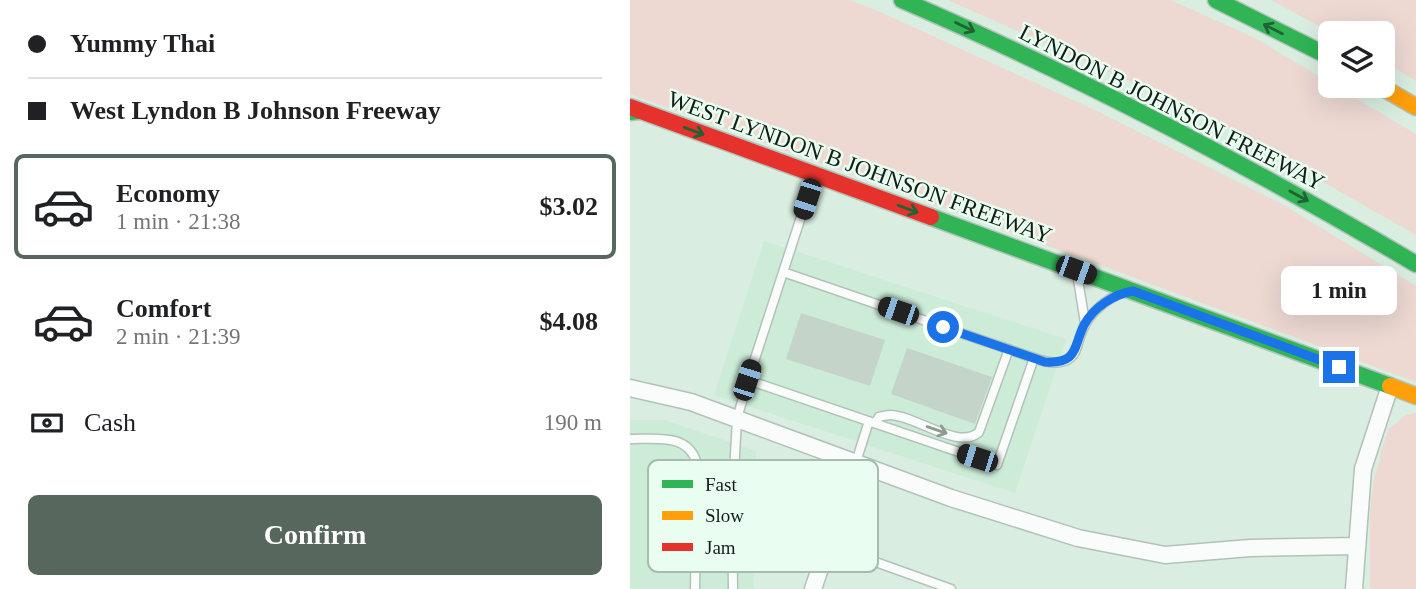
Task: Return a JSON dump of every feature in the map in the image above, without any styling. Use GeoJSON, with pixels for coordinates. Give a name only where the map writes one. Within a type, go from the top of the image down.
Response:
{"type":"FeatureCollection","features":[{"type":"Feature","properties":{"kind":"main road","name":"LYNDON B JOHNSON FREEWAY"},"geometry":{"type":"LineString","coordinates":[[902,0],[1036,60],[1135,109],[1264,177],[1416,264]]}},
{"type":"Feature","properties":{"kind":"main road"},"geometry":{"type":"LineString","coordinates":[[1216,0],[1318,51]]}},
{"type":"Feature","properties":{"kind":"main road"},"geometry":{"type":"LineString","coordinates":[[1395,95],[1416,107]]}},
{"type":"Feature","properties":{"kind":"main road","name":"WEST LYNDON B JOHNSON FREEWAY"},"geometry":{"type":"LineString","coordinates":[[633,110],[1416,396]]}},
{"type":"Feature","properties":{"kind":"street"},"geometry":{"type":"LineString","coordinates":[[1354,589],[1363,468],[1390,386]]}},
{"type":"Feature","properties":{"kind":"street"},"geometry":{"type":"LineString","coordinates":[[630,388],[691,402],[850,460]]}},
{"type":"Feature","properties":{"kind":"street"},"geometry":{"type":"LineString","coordinates":[[878,470],[951,498],[1078,538],[1165,555],[1250,548],[1356,546]]}},
{"type":"Feature","properties":{"kind":"street"},"geometry":{"type":"LineString","coordinates":[[813,589],[819,572]]}},
{"type":"Feature","properties":{"kind":"lane"},"geometry":{"type":"LineString","coordinates":[[734,460],[737,419],[747,380],[815,175]]}},
{"type":"Feature","properties":{"kind":"lane"},"geometry":{"type":"LineString","coordinates":[[1076,270],[1085,323]]}},
{"type":"Feature","properties":{"kind":"lane"},"geometry":{"type":"LineString","coordinates":[[783,272],[1045,362],[1056,363],[1074,354],[1085,323],[1111,298],[1133,291]]}},
{"type":"Feature","properties":{"kind":"lane"},"geometry":{"type":"LineString","coordinates":[[857,460],[872,422],[879,417],[893,415],[954,436],[965,438],[977,435],[1009,349]]}},
{"type":"Feature","properties":{"kind":"lane"},"geometry":{"type":"LineString","coordinates":[[747,380],[997,465],[1034,358]]}},
{"type":"Feature","properties":{"kind":"lane"},"geometry":{"type":"LineString","coordinates":[[630,439],[670,439],[692,450],[696,460]]}},
{"type":"Feature","properties":{"kind":"lane"},"geometry":{"type":"LineString","coordinates":[[878,563],[951,589]]}},
{"type":"Feature","properties":{"kind":"shaded area"},"geometry":{"type":"Polygon","coordinates":[[[630,0],[848,0],[869,7],[1097,111],[1282,204],[1416,286],[1416,382],[630,94],[630,0]]]}},
{"type":"Feature","properties":{"kind":"shaded area"},"geometry":{"type":"Polygon","coordinates":[[[948,0],[1170,0],[1255,38],[1318,76],[1318,98],[1355,98],[1416,134],[1416,235],[1207,116],[948,0]]]}},
{"type":"Feature","properties":{"kind":"shaded area"},"geometry":{"type":"Polygon","coordinates":[[[1271,0],[1416,0],[1416,81],[1395,68],[1395,21],[1318,21],[1318,25],[1271,0]]]}},
{"type":"Feature","properties":{"kind":"shaded area"},"geometry":{"type":"Polygon","coordinates":[[[764,241],[1066,339],[1015,493],[714,395],[764,241]]]}},
{"type":"Feature","properties":{"kind":"shaded area"},"geometry":{"type":"Polygon","coordinates":[[[1416,413],[1416,589],[1370,589],[1370,514],[1374,478],[1381,451],[1389,429],[1406,415],[1416,413]]]}},
{"type":"Feature","properties":{"kind":"shaded area"},"geometry":{"type":"Polygon","coordinates":[[[630,420],[665,420],[756,451],[756,460],[648,460],[648,572],[754,572],[754,589],[630,589],[630,420]]]}},
{"type":"Feature","properties":{"kind":"building"},"geometry":{"type":"Polygon","coordinates":[[[801,313],[885,340],[870,386],[786,359],[801,313]]]}},
{"type":"Feature","properties":{"kind":"building"},"geometry":{"type":"Polygon","coordinates":[[[907,348],[992,377],[975,424],[891,394],[907,348]]]}},
{"type":"Feature","properties":{"kind":"traffic: fast"},"geometry":{"type":"LineString","coordinates":[[902,0],[1099,91],[1227,157],[1416,264]]}},
{"type":"Feature","properties":{"kind":"traffic: fast"},"geometry":{"type":"LineString","coordinates":[[1216,0],[1318,51]]}},
{"type":"Feature","properties":{"kind":"traffic: fast"},"geometry":{"type":"LineString","coordinates":[[630,112],[639,111]]}},
{"type":"Feature","properties":{"kind":"traffic: fast"},"geometry":{"type":"LineString","coordinates":[[931,217],[1390,386]]}},
{"type":"Feature","properties":{"kind":"traffic: slow"},"geometry":{"type":"LineString","coordinates":[[1395,95],[1416,107]]}},
{"type":"Feature","properties":{"kind":"traffic: slow"},"geometry":{"type":"LineString","coordinates":[[1390,386],[1416,396]]}},
{"type":"Feature","properties":{"kind":"traffic: jam"},"geometry":{"type":"LineString","coordinates":[[630,107],[931,217]]}},
{"type":"Feature","properties":{"kind":"route"},"geometry":{"type":"LineString","coordinates":[[943,327],[1045,362],[1056,363],[1074,354],[1085,323],[1098,310],[1111,298],[1133,291],[1339,367]]}}]}
